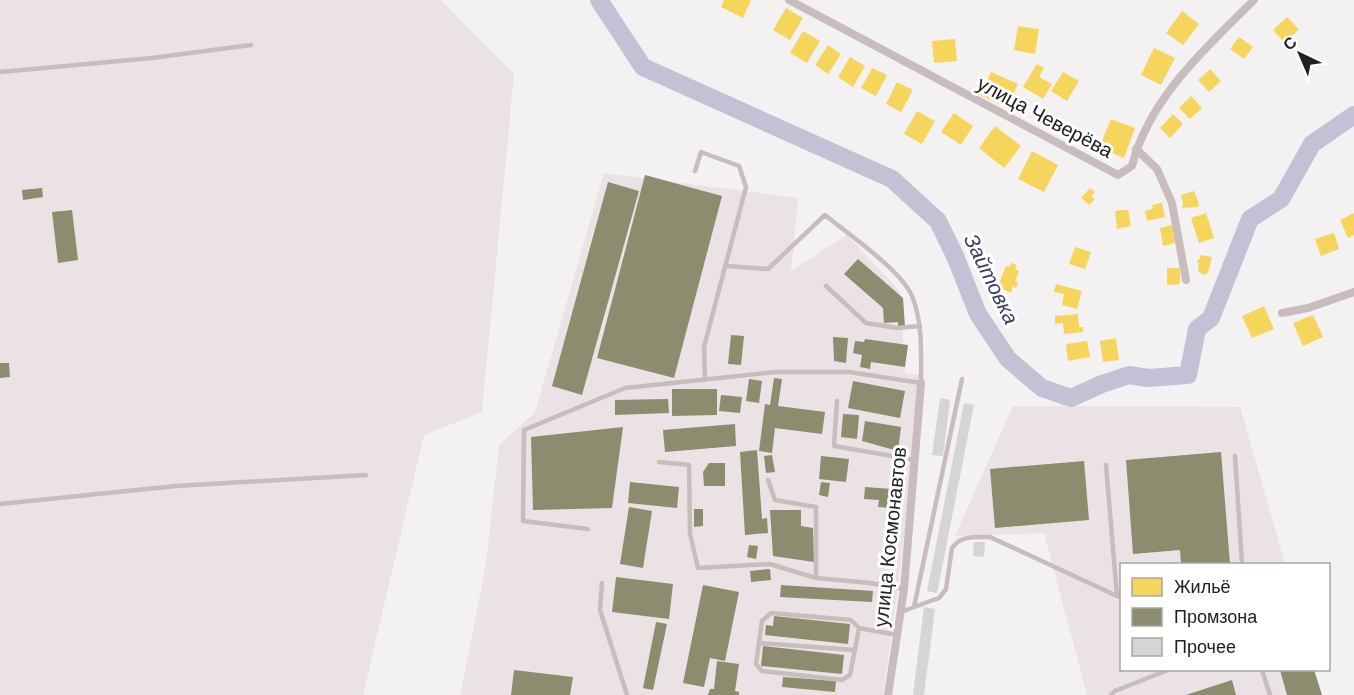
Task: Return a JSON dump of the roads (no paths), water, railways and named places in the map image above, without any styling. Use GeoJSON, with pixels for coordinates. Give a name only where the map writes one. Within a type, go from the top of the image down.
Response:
{"type":"FeatureCollection","features":[{"type":"Feature","properties":{"kind":"street","name":"улица Чеверёва"},"geometry":{"type":"LineString","coordinates":[[789,0],[1118,175],[1132,166],[1136,149],[1163,99],[1198,55],[1254,0]]}},
{"type":"Feature","properties":{"kind":"street"},"geometry":{"type":"LineString","coordinates":[[1136,149],[1157,169],[1172,203],[1186,280]]}},
{"type":"Feature","properties":{"kind":"street"},"geometry":{"type":"LineString","coordinates":[[1282,313],[1308,308],[1354,292]]}},
{"type":"Feature","properties":{"kind":"street","name":"улица Космонавтов"},"geometry":{"type":"LineString","coordinates":[[888,695],[904,589],[921,383]]}},
{"type":"Feature","properties":{"kind":"lane"},"geometry":{"type":"LineString","coordinates":[[0,72],[152,58],[251,45]]}},
{"type":"Feature","properties":{"kind":"lane"},"geometry":{"type":"LineString","coordinates":[[695,171],[701,152],[739,166],[746,187],[704,347],[705,380]]}},
{"type":"Feature","properties":{"kind":"lane"},"geometry":{"type":"LineString","coordinates":[[588,529],[523,520],[524,430],[625,388],[776,372],[849,372],[921,383],[920,326],[912,295],[894,272],[825,215],[768,269],[726,266]]}},
{"type":"Feature","properties":{"kind":"lane"},"geometry":{"type":"LineString","coordinates":[[826,286],[866,323],[897,328],[920,326]]}},
{"type":"Feature","properties":{"kind":"lane"},"geometry":{"type":"LineString","coordinates":[[914,607],[962,379]]}},
{"type":"Feature","properties":{"kind":"lane"},"geometry":{"type":"LineString","coordinates":[[837,401],[834,446],[915,460]]}},
{"type":"Feature","properties":{"kind":"lane"},"geometry":{"type":"LineString","coordinates":[[1235,456],[1242,563]]}},
{"type":"Feature","properties":{"kind":"lane"},"geometry":{"type":"LineString","coordinates":[[659,462],[689,465],[690,534],[698,568],[770,564],[816,578],[904,589]]}},
{"type":"Feature","properties":{"kind":"lane"},"geometry":{"type":"LineString","coordinates":[[1106,465],[1120,597]]}},
{"type":"Feature","properties":{"kind":"lane"},"geometry":{"type":"LineString","coordinates":[[0,504],[176,486],[366,475]]}},
{"type":"Feature","properties":{"kind":"lane"},"geometry":{"type":"LineString","coordinates":[[768,480],[775,500],[816,507],[816,578]]}},
{"type":"Feature","properties":{"kind":"lane"},"geometry":{"type":"LineString","coordinates":[[901,612],[939,597],[946,589],[952,548],[956,543],[968,537],[990,537],[1120,597]]}},
{"type":"Feature","properties":{"kind":"lane"},"geometry":{"type":"LineString","coordinates":[[602,583],[600,610],[627,695]]}},
{"type":"Feature","properties":{"kind":"lane"},"geometry":{"type":"LineString","coordinates":[[859,627],[849,675],[842,680],[762,671],[756,664],[762,621],[771,613],[851,620],[859,627],[897,635]]}},
{"type":"Feature","properties":{"kind":"lane"},"geometry":{"type":"LineString","coordinates":[[759,643],[855,650]]}},
{"type":"Feature","properties":{"kind":"lane"},"geometry":{"type":"LineString","coordinates":[[1111,695],[1115,691],[1163,671]]}},
{"type":"Feature","properties":{"kind":"lane"},"geometry":{"type":"LineString","coordinates":[[1263,671],[1270,695]]}},
{"type":"Feature","properties":{"kind":"waterway","name":"Зайтовка"},"geometry":{"type":"LineString","coordinates":[[599,0],[643,67],[892,179],[938,221],[978,314],[1008,359],[1042,388],[1071,398],[1129,375],[1148,378],[1188,375],[1197,329],[1211,318],[1250,219],[1281,199],[1312,144],[1354,115]]}}]}
